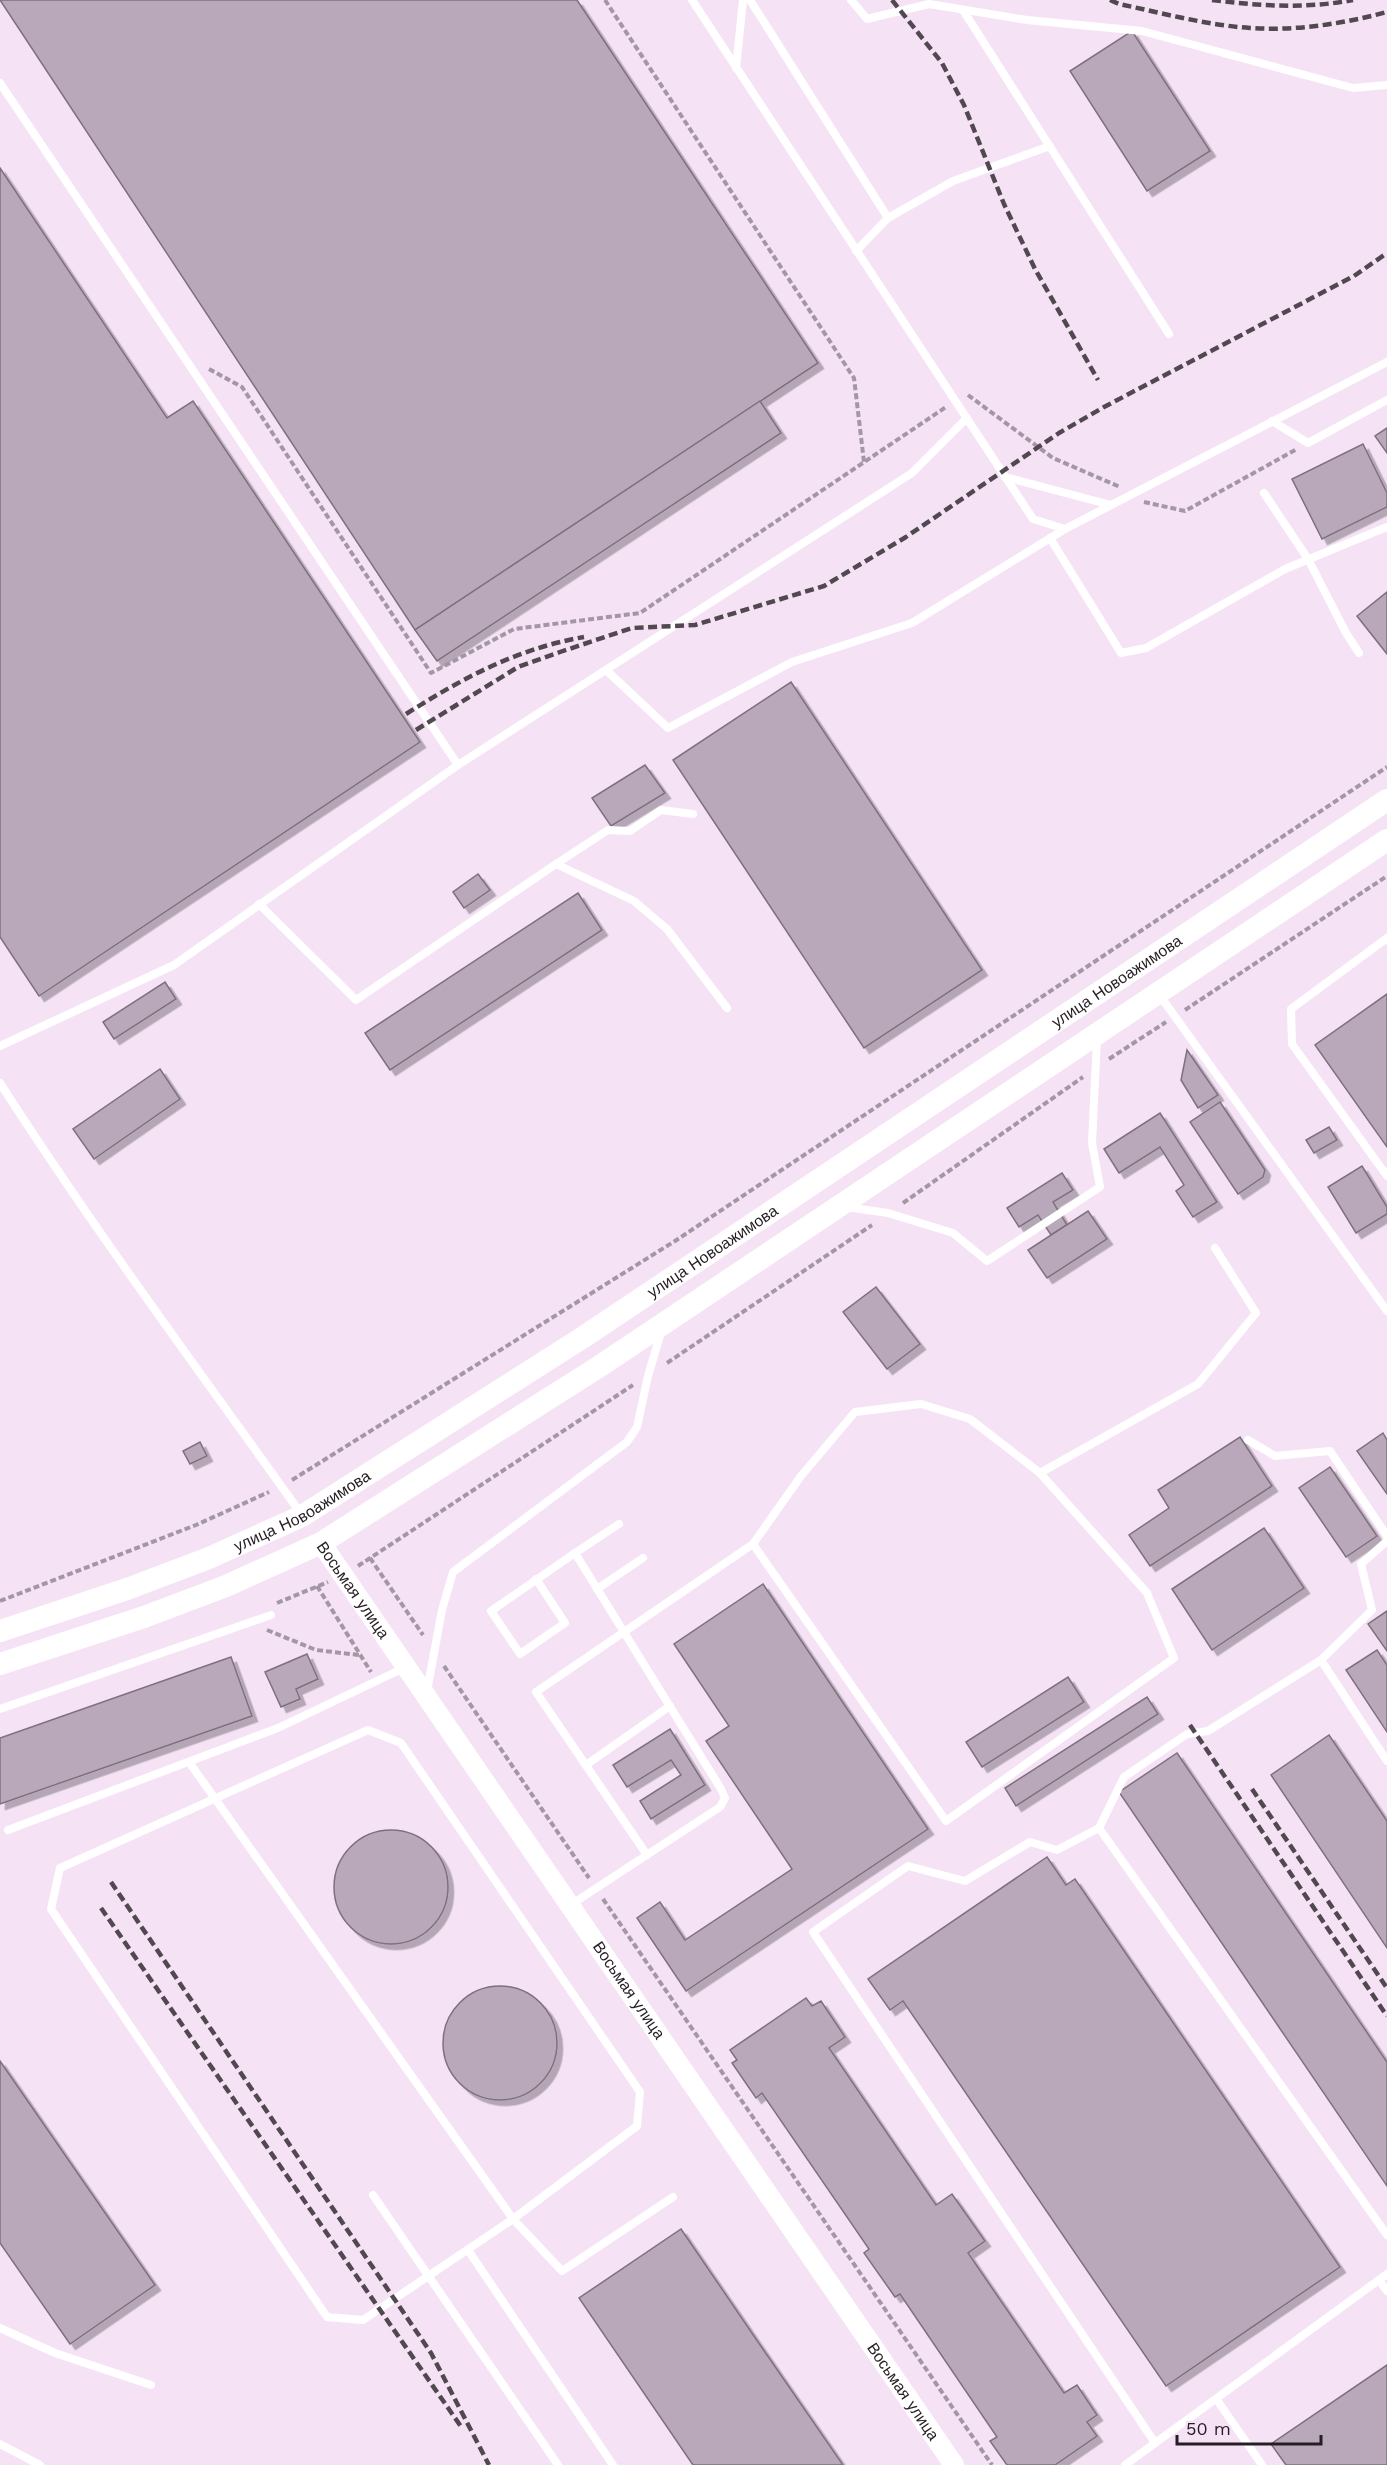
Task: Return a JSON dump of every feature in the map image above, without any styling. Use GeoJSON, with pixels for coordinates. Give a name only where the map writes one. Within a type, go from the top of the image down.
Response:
{"type":"FeatureCollection","features":[{"type":"Feature","properties":{"kind":"main road","name":"улица Новоажимова"},"geometry":{"type":"LineString","coordinates":[[0,1631],[209,1558],[302,1516],[582,1338],[1387,800]]}},
{"type":"Feature","properties":{"kind":"main road","name":"улица Новоажимова"},"geometry":{"type":"LineString","coordinates":[[0,1664],[144,1617],[226,1586],[321,1543],[663,1324],[1387,840]]}},
{"type":"Feature","properties":{"kind":"main road","name":"Восьмая улица"},"geometry":{"type":"LineString","coordinates":[[302,1516],[321,1543]]}},
{"type":"Feature","properties":{"kind":"street","name":"Восьмая улица"},"geometry":{"type":"LineString","coordinates":[[321,1543],[572,1904],[954,2465]]}},
{"type":"Feature","properties":{"kind":"lane"},"geometry":{"type":"LineString","coordinates":[[692,0],[1033,519],[1065,529]]}},
{"type":"Feature","properties":{"kind":"lane"},"geometry":{"type":"LineString","coordinates":[[736,68],[743,0]]}},
{"type":"Feature","properties":{"kind":"lane"},"geometry":{"type":"LineString","coordinates":[[750,0],[888,218]]}},
{"type":"Feature","properties":{"kind":"lane"},"geometry":{"type":"LineString","coordinates":[[851,0],[867,19],[929,4],[1027,20],[1142,31],[1353,88],[1387,85]]}},
{"type":"Feature","properties":{"kind":"lane"},"geometry":{"type":"LineString","coordinates":[[963,10],[1169,334]]}},
{"type":"Feature","properties":{"kind":"lane"},"geometry":{"type":"LineString","coordinates":[[0,83],[458,765]]}},
{"type":"Feature","properties":{"kind":"lane"},"geometry":{"type":"LineString","coordinates":[[856,251],[888,218],[953,181],[1050,146]]}},
{"type":"Feature","properties":{"kind":"lane"},"geometry":{"type":"LineString","coordinates":[[606,670],[668,728],[792,662],[912,623],[1065,529],[1387,362]]}},
{"type":"Feature","properties":{"kind":"lane"},"geometry":{"type":"LineString","coordinates":[[1272,421],[1308,443],[1387,400]]}},
{"type":"Feature","properties":{"kind":"lane"},"geometry":{"type":"LineString","coordinates":[[0,1046],[174,964],[458,765],[912,473],[967,418]]}},
{"type":"Feature","properties":{"kind":"lane"},"geometry":{"type":"LineString","coordinates":[[1005,477],[1111,505]]}},
{"type":"Feature","properties":{"kind":"lane"},"geometry":{"type":"LineString","coordinates":[[1264,493],[1308,559],[1346,633],[1359,653]]}},
{"type":"Feature","properties":{"kind":"lane"},"geometry":{"type":"LineString","coordinates":[[1050,538],[1121,653],[1146,648],[1285,569],[1387,527]]}},
{"type":"Feature","properties":{"kind":"lane"},"geometry":{"type":"LineString","coordinates":[[259,904],[356,1000],[608,830],[630,831],[661,810],[693,814]]}},
{"type":"Feature","properties":{"kind":"lane"},"geometry":{"type":"LineString","coordinates":[[556,864],[633,901],[667,929],[727,1008]]}},
{"type":"Feature","properties":{"kind":"lane"},"geometry":{"type":"LineString","coordinates":[[1387,938],[1291,1008],[1292,1044],[1387,1176]]}},
{"type":"Feature","properties":{"kind":"lane"},"geometry":{"type":"LineString","coordinates":[[1158,993],[1387,1311]]}},
{"type":"Feature","properties":{"kind":"lane"},"geometry":{"type":"LineString","coordinates":[[840,1206],[888,1213],[953,1233],[987,1261],[1100,1187],[1092,1143],[1098,1033]]}},
{"type":"Feature","properties":{"kind":"lane"},"geometry":{"type":"LineString","coordinates":[[0,1083],[152,1305],[302,1516]]}},
{"type":"Feature","properties":{"kind":"lane"},"geometry":{"type":"LineString","coordinates":[[1040,1473],[1198,1384],[1256,1313],[1215,1248]]}},
{"type":"Feature","properties":{"kind":"lane"},"geometry":{"type":"LineString","coordinates":[[426,1697],[441,1610],[453,1572],[627,1442],[637,1427],[648,1376],[663,1324]]}},
{"type":"Feature","properties":{"kind":"lane"},"geometry":{"type":"LineString","coordinates":[[647,1855],[536,1692],[753,1544],[801,1476],[855,1412],[921,1404],[970,1419],[1040,1473],[1147,1593],[1174,1658],[946,1821],[753,1544]]}},
{"type":"Feature","properties":{"kind":"lane"},"geometry":{"type":"LineString","coordinates":[[1248,1440],[1275,1456],[1330,1452],[1387,1536]]}},
{"type":"Feature","properties":{"kind":"lane"},"geometry":{"type":"LineString","coordinates":[[537,1579],[564,1623],[520,1654],[491,1611],[537,1579],[575,1553],[619,1524]]}},
{"type":"Feature","properties":{"kind":"lane"},"geometry":{"type":"LineString","coordinates":[[1155,2443],[813,1932],[908,1866],[965,1881],[1030,1842],[1057,1850],[1099,1828],[1124,1777],[1187,1734],[1208,1731],[1321,1660],[1372,1610],[1361,1564],[1387,1541]]}},
{"type":"Feature","properties":{"kind":"lane"},"geometry":{"type":"LineString","coordinates":[[572,1904],[720,1807],[725,1798],[575,1553]]}},
{"type":"Feature","properties":{"kind":"lane"},"geometry":{"type":"LineString","coordinates":[[597,1588],[643,1558]]}},
{"type":"Feature","properties":{"kind":"lane"},"geometry":{"type":"LineString","coordinates":[[0,1709],[272,1615]]}},
{"type":"Feature","properties":{"kind":"lane"},"geometry":{"type":"LineString","coordinates":[[1321,1660],[1387,1761]]}},
{"type":"Feature","properties":{"kind":"lane"},"geometry":{"type":"LineString","coordinates":[[8,1830],[278,1728],[406,1667]]}},
{"type":"Feature","properties":{"kind":"lane"},"geometry":{"type":"LineString","coordinates":[[586,1765],[670,1706]]}},
{"type":"Feature","properties":{"kind":"lane"},"geometry":{"type":"LineString","coordinates":[[368,1730],[400,1743],[640,2092],[637,2126],[513,2219],[363,2320],[327,2317],[51,1909],[60,1868],[214,1797],[368,1730]]}},
{"type":"Feature","properties":{"kind":"lane"},"geometry":{"type":"LineString","coordinates":[[189,1762],[513,2219],[562,2271],[673,2196]]}},
{"type":"Feature","properties":{"kind":"lane"},"geometry":{"type":"LineString","coordinates":[[1099,1828],[1387,2235]]}},
{"type":"Feature","properties":{"kind":"lane"},"geometry":{"type":"LineString","coordinates":[[373,2195],[558,2465]]}},
{"type":"Feature","properties":{"kind":"lane"},"geometry":{"type":"LineString","coordinates":[[468,2250],[613,2465]]}},
{"type":"Feature","properties":{"kind":"lane"},"geometry":{"type":"LineString","coordinates":[[1125,2465],[1387,2274]]}},
{"type":"Feature","properties":{"kind":"lane"},"geometry":{"type":"LineString","coordinates":[[1379,2280],[1387,2292]]}},
{"type":"Feature","properties":{"kind":"lane"},"geometry":{"type":"LineString","coordinates":[[0,2328],[55,2353],[151,2385]]}},
{"type":"Feature","properties":{"kind":"lane"},"geometry":{"type":"LineString","coordinates":[[1217,2400],[1262,2465]]}},
{"type":"Feature","properties":{"kind":"lane"},"geometry":{"type":"LineString","coordinates":[[0,2444],[40,2465]]}},
{"type":"Feature","properties":{"kind":"path"},"geometry":{"type":"LineString","coordinates":[[605,0],[854,378],[864,462]]}},
{"type":"Feature","properties":{"kind":"path"},"geometry":{"type":"LineString","coordinates":[[183,355],[242,387],[431,673],[514,629],[639,613],[968,394],[1053,458],[1114,484],[1143,502],[1185,511],[1308,443]]}},
{"type":"Feature","properties":{"kind":"path"},"geometry":{"type":"LineString","coordinates":[[0,1601],[196,1525],[281,1487],[675,1241],[1387,767]]}},
{"type":"Feature","properties":{"kind":"path"},"geometry":{"type":"LineString","coordinates":[[370,1558],[992,2465]]}},
{"type":"Feature","properties":{"kind":"path"},"geometry":{"type":"LineString","coordinates":[[317,1586],[377,1680]]}},
{"type":"Feature","properties":{"kind":"path"},"geometry":{"type":"LineString","coordinates":[[249,1623],[316,1650],[359,1655]]}},
{"type":"Feature","properties":{"kind":"building"},"geometry":{"type":"Polygon","coordinates":[[[0,0],[577,0],[818,363],[415,630],[0,0]]]}},
{"type":"Feature","properties":{"kind":"building"},"geometry":{"type":"Polygon","coordinates":[[[1132,31],[1210,151],[1147,191],[1070,71],[1132,31]]]}},
{"type":"Feature","properties":{"kind":"building"},"geometry":{"type":"Polygon","coordinates":[[[0,168],[167,418],[193,401],[420,742],[39,996],[0,937],[0,168]]]}},
{"type":"Feature","properties":{"kind":"building"},"geometry":{"type":"Polygon","coordinates":[[[760,401],[781,433],[437,661],[415,630],[760,401]]]}},
{"type":"Feature","properties":{"kind":"building"},"geometry":{"type":"Polygon","coordinates":[[[1387,428],[1387,453],[1375,436],[1387,428]]]}},
{"type":"Feature","properties":{"kind":"building"},"geometry":{"type":"Polygon","coordinates":[[[1363,444],[1387,493],[1387,507],[1322,539],[1292,479],[1363,444]]]}},
{"type":"Feature","properties":{"kind":"building"},"geometry":{"type":"Polygon","coordinates":[[[1387,592],[1387,654],[1357,616],[1387,592]]]}},
{"type":"Feature","properties":{"kind":"building"},"geometry":{"type":"Polygon","coordinates":[[[791,682],[982,970],[864,1048],[673,760],[791,682]]]}},
{"type":"Feature","properties":{"kind":"building"},"geometry":{"type":"Polygon","coordinates":[[[645,765],[665,793],[611,826],[592,798],[645,765]]]}},
{"type":"Feature","properties":{"kind":"building"},"geometry":{"type":"Polygon","coordinates":[[[478,874],[490,890],[464,908],[453,892],[478,874]]]}},
{"type":"Feature","properties":{"kind":"building"},"geometry":{"type":"Polygon","coordinates":[[[578,893],[602,930],[390,1070],[365,1033],[578,893]]]}},
{"type":"Feature","properties":{"kind":"building"},"geometry":{"type":"Polygon","coordinates":[[[165,982],[176,999],[114,1039],[103,1022],[165,982]]]}},
{"type":"Feature","properties":{"kind":"building"},"geometry":{"type":"Polygon","coordinates":[[[1387,994],[1387,1147],[1315,1045],[1387,994]]]}},
{"type":"Feature","properties":{"kind":"building"},"geometry":{"type":"Polygon","coordinates":[[[1187,1050],[1218,1095],[1198,1108],[1181,1080],[1187,1050]]]}},
{"type":"Feature","properties":{"kind":"building"},"geometry":{"type":"Polygon","coordinates":[[[160,1069],[180,1099],[94,1159],[73,1129],[160,1069]]]}},
{"type":"Feature","properties":{"kind":"building"},"geometry":{"type":"Polygon","coordinates":[[[1220,1102],[1265,1170],[1263,1177],[1238,1194],[1190,1122],[1220,1102]]]}},
{"type":"Feature","properties":{"kind":"building"},"geometry":{"type":"Polygon","coordinates":[[[1160,1113],[1217,1202],[1193,1217],[1176,1191],[1184,1185],[1160,1147],[1119,1173],[1104,1149],[1160,1113]]]}},
{"type":"Feature","properties":{"kind":"building"},"geometry":{"type":"Polygon","coordinates":[[[1329,1127],[1337,1140],[1314,1153],[1306,1140],[1329,1127]]]}},
{"type":"Feature","properties":{"kind":"building"},"geometry":{"type":"Polygon","coordinates":[[[1362,1166],[1387,1207],[1387,1214],[1356,1233],[1328,1187],[1362,1166]]]}},
{"type":"Feature","properties":{"kind":"building"},"geometry":{"type":"Polygon","coordinates":[[[1062,1173],[1073,1190],[1053,1202],[1067,1225],[1051,1235],[1038,1215],[1019,1227],[1007,1208],[1062,1173]]]}},
{"type":"Feature","properties":{"kind":"building"},"geometry":{"type":"Polygon","coordinates":[[[1088,1211],[1107,1239],[1047,1278],[1028,1250],[1088,1211]]]}},
{"type":"Feature","properties":{"kind":"building"},"geometry":{"type":"Polygon","coordinates":[[[876,1287],[920,1344],[887,1369],[843,1312],[876,1287]]]}},
{"type":"Feature","properties":{"kind":"building"},"geometry":{"type":"Polygon","coordinates":[[[1383,1433],[1387,1440],[1387,1494],[1357,1451],[1383,1433]]]}},
{"type":"Feature","properties":{"kind":"building"},"geometry":{"type":"Polygon","coordinates":[[[1240,1437],[1272,1486],[1150,1566],[1129,1535],[1169,1508],[1158,1490],[1240,1437]]]}},
{"type":"Feature","properties":{"kind":"building"},"geometry":{"type":"Polygon","coordinates":[[[200,1442],[207,1456],[190,1464],[183,1451],[200,1442]]]}},
{"type":"Feature","properties":{"kind":"building"},"geometry":{"type":"Polygon","coordinates":[[[1330,1467],[1377,1536],[1346,1557],[1299,1488],[1330,1467]]]}},
{"type":"Feature","properties":{"kind":"building"},"geometry":{"type":"Polygon","coordinates":[[[1264,1528],[1304,1588],[1212,1650],[1172,1589],[1264,1528]]]}},
{"type":"Feature","properties":{"kind":"building"},"geometry":{"type":"Polygon","coordinates":[[[763,1584],[928,1829],[686,1991],[637,1918],[660,1902],[685,1940],[792,1869],[706,1741],[729,1726],[674,1644],[763,1584]]]}},
{"type":"Feature","properties":{"kind":"building"},"geometry":{"type":"Polygon","coordinates":[[[1387,1611],[1387,1651],[1368,1624],[1387,1611]]]}},
{"type":"Feature","properties":{"kind":"building"},"geometry":{"type":"Polygon","coordinates":[[[1377,1650],[1387,1665],[1387,1732],[1346,1670],[1377,1650]]]}},
{"type":"Feature","properties":{"kind":"building"},"geometry":{"type":"Polygon","coordinates":[[[307,1654],[318,1679],[296,1689],[300,1699],[281,1707],[265,1672],[307,1654]]]}},
{"type":"Feature","properties":{"kind":"building"},"geometry":{"type":"Polygon","coordinates":[[[231,1657],[252,1716],[0,1804],[0,1738],[231,1657]]]}},
{"type":"Feature","properties":{"kind":"building"},"geometry":{"type":"Polygon","coordinates":[[[1068,1677],[1084,1702],[982,1767],[966,1742],[1068,1677]]]}},
{"type":"Feature","properties":{"kind":"building"},"geometry":{"type":"Polygon","coordinates":[[[1147,1697],[1158,1714],[1016,1806],[1005,1788],[1147,1697]]]}},
{"type":"Feature","properties":{"kind":"building"},"geometry":{"type":"Polygon","coordinates":[[[670,1729],[705,1785],[651,1819],[640,1801],[681,1775],[671,1760],[627,1787],[613,1765],[670,1729]]]}},
{"type":"Feature","properties":{"kind":"building"},"geometry":{"type":"Polygon","coordinates":[[[1329,1735],[1387,1821],[1387,1948],[1271,1775],[1329,1735]]]}},
{"type":"Feature","properties":{"kind":"building"},"geometry":{"type":"Polygon","coordinates":[[[1177,1753],[1387,2062],[1387,2186],[1119,1792],[1177,1753]]]}},
{"type":"Feature","properties":{"kind":"building"},"geometry":{"type":"Polygon","coordinates":[[[391,1830],[413,1834],[432,1846],[444,1865],[448,1887],[444,1909],[432,1928],[413,1940],[391,1944],[369,1940],[350,1928],[338,1909],[334,1887],[338,1865],[350,1846],[369,1834],[391,1830]]]}},
{"type":"Feature","properties":{"kind":"building"},"geometry":{"type":"Polygon","coordinates":[[[1047,1857],[1066,1885],[1075,1879],[1340,2267],[1166,2386],[903,2001],[890,2010],[868,1979],[1047,1857]]]}},
{"type":"Feature","properties":{"kind":"building"},"geometry":{"type":"Polygon","coordinates":[[[500,1986],[522,1990],[541,2002],[553,2021],[557,2043],[553,2065],[541,2084],[522,2096],[500,2100],[478,2096],[459,2084],[447,2065],[443,2043],[447,2021],[459,2002],[478,1990],[500,1986]]]}},
{"type":"Feature","properties":{"kind":"building"},"geometry":{"type":"Polygon","coordinates":[[[806,1998],[812,2006],[821,2001],[845,2037],[829,2048],[936,2205],[952,2194],[985,2241],[968,2253],[1064,2393],[1077,2385],[1097,2415],[1087,2422],[1097,2436],[1055,2465],[1007,2465],[990,2441],[997,2437],[900,2294],[895,2297],[864,2253],[869,2249],[762,2093],[756,2098],[732,2063],[737,2060],[730,2050],[806,1998]]]}},
{"type":"Feature","properties":{"kind":"building"},"geometry":{"type":"Polygon","coordinates":[[[0,2061],[155,2285],[70,2344],[0,2243],[0,2061]]]}},
{"type":"Feature","properties":{"kind":"building"},"geometry":{"type":"Polygon","coordinates":[[[681,2229],[843,2465],[693,2465],[579,2298],[681,2229]]]}},
{"type":"Feature","properties":{"kind":"building"},"geometry":{"type":"Polygon","coordinates":[[[1387,2365],[1387,2465],[1286,2465],[1271,2444],[1387,2365]]]}},
{"type":"Feature","properties":{"kind":"railway"},"geometry":{"type":"LineString","coordinates":[[892,0],[942,63],[964,105],[1004,204],[1035,269],[1098,380]]}},
{"type":"Feature","properties":{"kind":"railway"},"geometry":{"type":"LineString","coordinates":[[1110,0],[1184,18],[1250,28],[1319,26],[1387,12]]}},
{"type":"Feature","properties":{"kind":"railway"},"geometry":{"type":"LineString","coordinates":[[1212,0],[1282,6],[1318,5],[1353,0]]}},
{"type":"Feature","properties":{"kind":"railway"},"geometry":{"type":"LineString","coordinates":[[416,730],[518,667],[560,652],[632,628],[695,625],[824,586],[906,537],[1059,433],[1104,407],[1354,276],[1387,253]]}},
{"type":"Feature","properties":{"kind":"railway"},"geometry":{"type":"LineString","coordinates":[[406,714],[448,688],[491,666],[536,649],[584,637]]}},
{"type":"Feature","properties":{"kind":"railway"},"geometry":{"type":"LineString","coordinates":[[1190,1725],[1387,2016]]}},
{"type":"Feature","properties":{"kind":"railway"},"geometry":{"type":"LineString","coordinates":[[1252,1789],[1387,1988]]}},
{"type":"Feature","properties":{"kind":"railway"},"geometry":{"type":"LineString","coordinates":[[111,1882],[431,2353],[489,2465]]}},
{"type":"Feature","properties":{"kind":"railway"},"geometry":{"type":"LineString","coordinates":[[101,1908],[462,2428]]}}]}
